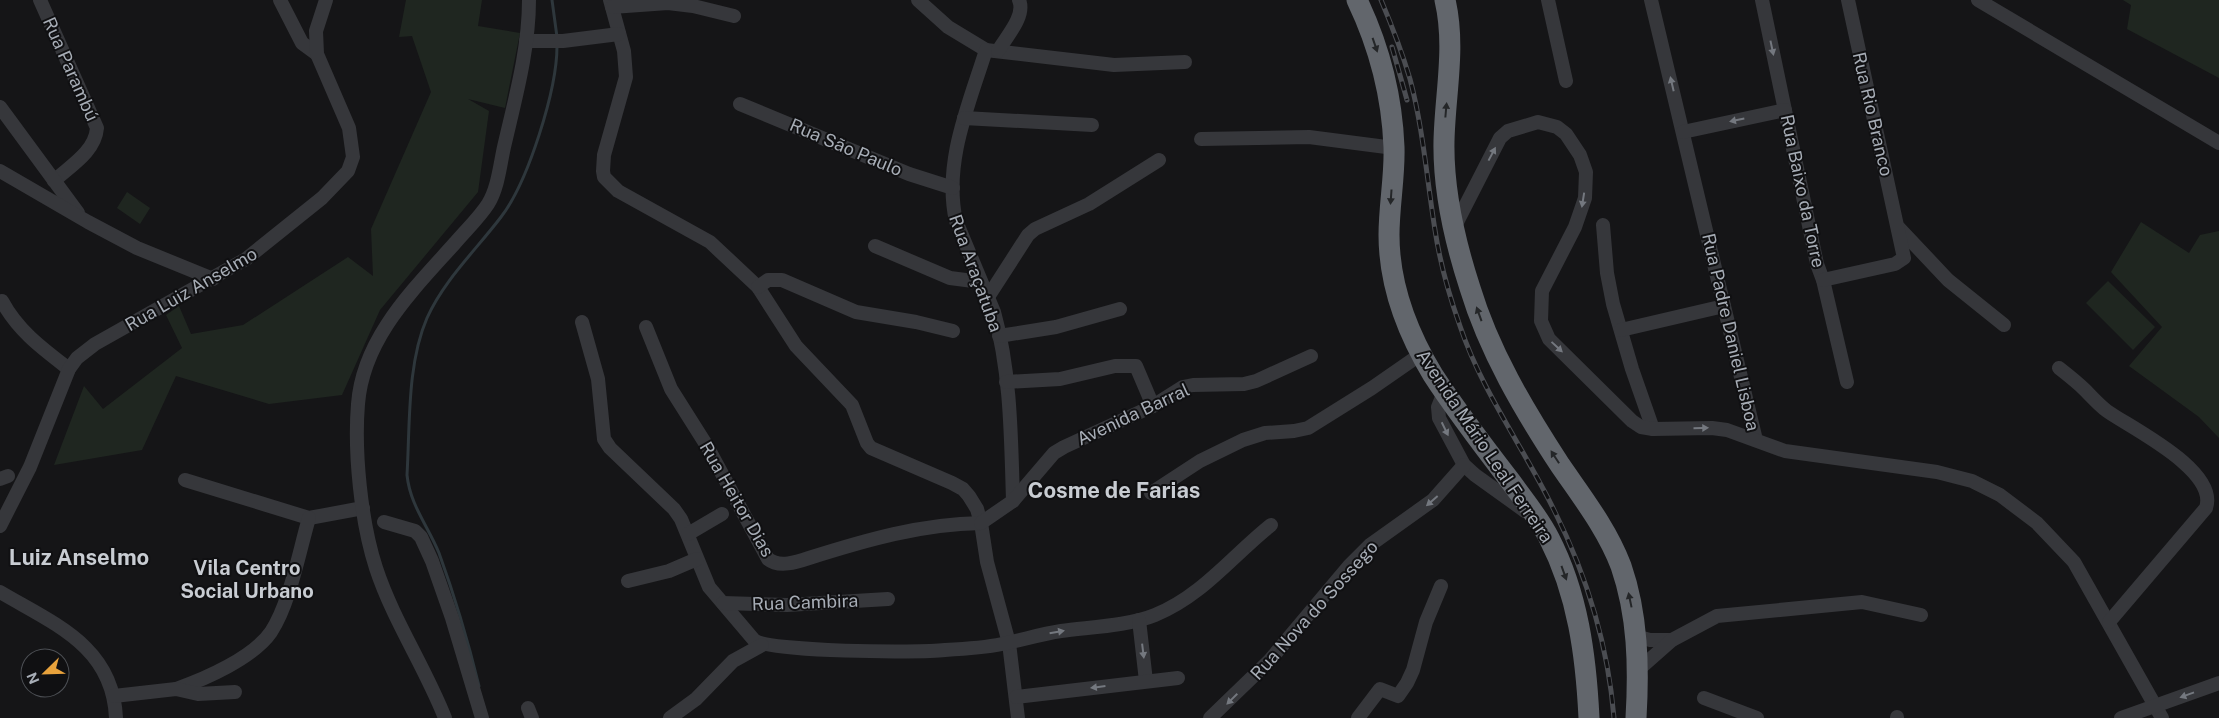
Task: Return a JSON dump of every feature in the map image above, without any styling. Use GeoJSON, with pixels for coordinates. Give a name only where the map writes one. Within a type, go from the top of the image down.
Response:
{"type":"FeatureCollection","features":[{"type":"Feature","properties":{"kind":"highway","name":"Avenida Mário Leal Ferreira"},"geometry":{"type":"LineString","coordinates":[[1357,0],[1371,33],[1385,78],[1394,148],[1389,233],[1392,273],[1403,314],[1420,354],[1444,392],[1538,520],[1560,560],[1576,610],[1585,661],[1589,718]]}},
{"type":"Feature","properties":{"kind":"highway"},"geometry":{"type":"LineString","coordinates":[[1445,0],[1450,47],[1444,144],[1454,228],[1470,290],[1484,327],[1502,365],[1537,429],[1606,534],[1614,551],[1627,587],[1635,636],[1638,670],[1636,718]]}},
{"type":"Feature","properties":{"kind":"street","name":"Rua Parambú"},"geometry":{"type":"LineString","coordinates":[[40,0],[97,128],[96,138],[91,148],[54,181]]}},
{"type":"Feature","properties":{"kind":"street"},"geometry":{"type":"LineString","coordinates":[[280,0],[302,43],[317,54]]}},
{"type":"Feature","properties":{"kind":"street","name":"Rua Luiz Anselmo"},"geometry":{"type":"LineString","coordinates":[[0,526],[30,467],[70,369],[77,358],[95,344],[246,259],[322,198],[348,171],[353,157],[349,128],[317,54],[316,31],[326,0]]}},
{"type":"Feature","properties":{"kind":"street"},"geometry":{"type":"LineString","coordinates":[[444,718],[376,568],[363,508],[357,443],[359,391],[367,363],[384,329],[399,306],[489,203],[503,151],[526,41],[528,0]]}},
{"type":"Feature","properties":{"kind":"street"},"geometry":{"type":"LineString","coordinates":[[918,0],[948,26],[992,50],[1114,65],[1185,62]]}},
{"type":"Feature","properties":{"kind":"street","name":"Rua Araçatuba"},"geometry":{"type":"LineString","coordinates":[[1013,501],[1006,382],[999,336],[988,297],[956,221],[952,188],[959,135],[964,118],[992,50],[1020,14],[1022,7],[1019,0]]}},
{"type":"Feature","properties":{"kind":"street"},"geometry":{"type":"LineString","coordinates":[[1548,0],[1566,81]]}},
{"type":"Feature","properties":{"kind":"street","name":"Rua Padre Daniel Lisboa"},"geometry":{"type":"LineString","coordinates":[[1652,0],[1756,440],[1771,447],[1785,450],[1960,476],[1984,486],[2017,507],[2059,544],[2074,562],[2110,622],[2159,712]]}},
{"type":"Feature","properties":{"kind":"street","name":"Rua Baixo da Torre"},"geometry":{"type":"LineString","coordinates":[[1762,0],[1817,264],[1823,280],[1848,382]]}},
{"type":"Feature","properties":{"kind":"street","name":"Rua Rio Branco"},"geometry":{"type":"LineString","coordinates":[[1823,280],[1902,261],[1904,254],[1872,116],[1848,0]]}},
{"type":"Feature","properties":{"kind":"street"},"geometry":{"type":"LineString","coordinates":[[1978,0],[2219,143]]}},
{"type":"Feature","properties":{"kind":"street"},"geometry":{"type":"LineString","coordinates":[[734,16],[693,6],[668,3],[611,4],[626,65],[626,77],[604,155],[602,165],[604,177],[618,191],[710,242],[758,287],[796,346],[852,405],[867,443],[871,448],[962,489],[977,509],[982,523],[988,562],[1009,643],[1018,718]]}},
{"type":"Feature","properties":{"kind":"street"},"geometry":{"type":"LineString","coordinates":[[526,41],[559,41],[619,34]]}},
{"type":"Feature","properties":{"kind":"street","name":"Rua São Paulo"},"geometry":{"type":"LineString","coordinates":[[740,104],[909,174],[952,188]]}},
{"type":"Feature","properties":{"kind":"street"},"geometry":{"type":"LineString","coordinates":[[0,108],[74,208],[88,222]]}},
{"type":"Feature","properties":{"kind":"street"},"geometry":{"type":"LineString","coordinates":[[1683,132],[1785,110]]}},
{"type":"Feature","properties":{"kind":"street"},"geometry":{"type":"LineString","coordinates":[[964,118],[1092,125]]}},
{"type":"Feature","properties":{"kind":"street"},"geometry":{"type":"LineString","coordinates":[[1454,228],[1500,138],[1508,132],[1538,122],[1557,127],[1566,134],[1580,155],[1586,172],[1585,198],[1576,227],[1542,292],[1541,320],[1549,339],[1632,421],[1641,427],[1653,429],[1712,428],[1727,430],[1756,440]]}},
{"type":"Feature","properties":{"kind":"street"},"geometry":{"type":"LineString","coordinates":[[1201,139],[1309,137],[1394,148]]}},
{"type":"Feature","properties":{"kind":"street"},"geometry":{"type":"LineString","coordinates":[[988,297],[1020,244],[1035,229],[1089,204],[1159,160]]}},
{"type":"Feature","properties":{"kind":"street"},"geometry":{"type":"LineString","coordinates":[[0,171],[137,248],[213,279]]}},
{"type":"Feature","properties":{"kind":"street"},"geometry":{"type":"LineString","coordinates":[[1603,225],[1609,290],[1632,370],[1653,429]]}},
{"type":"Feature","properties":{"kind":"street","name":"Rua Rio Branco"},"geometry":{"type":"LineString","coordinates":[[1899,228],[1948,280],[2004,325]]}},
{"type":"Feature","properties":{"kind":"street"},"geometry":{"type":"LineString","coordinates":[[875,246],[958,281],[981,282]]}},
{"type":"Feature","properties":{"kind":"street"},"geometry":{"type":"LineString","coordinates":[[758,287],[768,280],[782,280],[856,312],[916,322],[953,331]]}},
{"type":"Feature","properties":{"kind":"street"},"geometry":{"type":"LineString","coordinates":[[2,301],[11,318],[22,331],[37,345],[70,369]]}},
{"type":"Feature","properties":{"kind":"street"},"geometry":{"type":"LineString","coordinates":[[1621,330],[1724,306]]}},
{"type":"Feature","properties":{"kind":"street"},"geometry":{"type":"LineString","coordinates":[[999,336],[1056,327],[1120,309]]}},
{"type":"Feature","properties":{"kind":"street"},"geometry":{"type":"LineString","coordinates":[[582,322],[598,379],[604,438],[610,448],[674,509],[688,534],[706,580],[722,603],[754,640],[762,645],[806,649],[933,651],[1009,643],[1056,632],[1139,620],[1154,616],[1185,600],[1232,562],[1271,525]]}},
{"type":"Feature","properties":{"kind":"street","name":"Rua Heitor Dias"},"geometry":{"type":"LineString","coordinates":[[646,327],[671,389],[703,440],[761,547],[772,562],[798,561],[894,532],[959,523],[982,523]]}},
{"type":"Feature","properties":{"kind":"street"},"geometry":{"type":"LineString","coordinates":[[1151,493],[1200,460],[1248,438],[1265,433],[1294,432],[1308,428],[1372,388],[1420,354]]}},
{"type":"Feature","properties":{"kind":"street","name":"Avenida Barral"},"geometry":{"type":"LineString","coordinates":[[982,523],[1013,501],[1058,449],[1153,406],[1183,388],[1193,385],[1244,384],[1256,381],[1311,356]]}},
{"type":"Feature","properties":{"kind":"street"},"geometry":{"type":"LineString","coordinates":[[1006,382],[1060,379],[1115,366],[1136,366],[1153,406]]}},
{"type":"Feature","properties":{"kind":"street"},"geometry":{"type":"LineString","coordinates":[[2059,368],[2106,410],[2163,443],[2182,457],[2196,471],[2207,487],[2209,503],[2206,508],[2110,622]]}},
{"type":"Feature","properties":{"kind":"street"},"geometry":{"type":"LineString","coordinates":[[1444,392],[1438,407],[1439,418],[1464,465],[1538,520]]}},
{"type":"Feature","properties":{"kind":"street","name":"Rua Nova do Sossego"},"geometry":{"type":"LineString","coordinates":[[1210,718],[1270,660],[1344,571],[1370,545],[1434,500],[1464,465]]}},
{"type":"Feature","properties":{"kind":"street"},"geometry":{"type":"LineString","coordinates":[[184,480],[309,518],[363,508]]}},
{"type":"Feature","properties":{"kind":"street"},"geometry":{"type":"LineString","coordinates":[[688,534],[722,514]]}},
{"type":"Feature","properties":{"kind":"street"},"geometry":{"type":"LineString","coordinates":[[114,696],[176,689],[200,681],[261,644],[271,632],[288,592],[309,518]]}},
{"type":"Feature","properties":{"kind":"street"},"geometry":{"type":"LineString","coordinates":[[384,522],[415,531],[421,536],[452,618],[482,718]]}},
{"type":"Feature","properties":{"kind":"street"},"geometry":{"type":"LineString","coordinates":[[628,581],[669,571],[697,559]]}},
{"type":"Feature","properties":{"kind":"street"},"geometry":{"type":"LineString","coordinates":[[1358,718],[1380,689],[1398,696],[1407,683],[1426,622],[1441,586]]}},
{"type":"Feature","properties":{"kind":"street"},"geometry":{"type":"LineString","coordinates":[[0,592],[90,650],[106,672],[114,696],[116,718]]}},
{"type":"Feature","properties":{"kind":"street","name":"Rua Cambira"},"geometry":{"type":"LineString","coordinates":[[722,603],[787,606],[888,599]]}},
{"type":"Feature","properties":{"kind":"street"},"geometry":{"type":"LineString","coordinates":[[1638,670],[1672,640],[1717,616],[1862,602],[1921,615]]}},
{"type":"Feature","properties":{"kind":"street"},"geometry":{"type":"LineString","coordinates":[[1139,620],[1146,681]]}},
{"type":"Feature","properties":{"kind":"street"},"geometry":{"type":"LineString","coordinates":[[1635,636],[1650,640],[1672,640]]}},
{"type":"Feature","properties":{"kind":"street"},"geometry":{"type":"LineString","coordinates":[[670,718],[696,698],[733,661],[762,645]]}},
{"type":"Feature","properties":{"kind":"street"},"geometry":{"type":"LineString","coordinates":[[1016,697],[1178,678]]}},
{"type":"Feature","properties":{"kind":"street"},"geometry":{"type":"LineString","coordinates":[[2121,718],[2159,712],[2219,683]]}},
{"type":"Feature","properties":{"kind":"street"},"geometry":{"type":"LineString","coordinates":[[176,689],[198,694],[235,692]]}},
{"type":"Feature","properties":{"kind":"street"},"geometry":{"type":"LineString","coordinates":[[1704,698],[1758,718]]}},
{"type":"Feature","properties":{"kind":"shaded area"},"geometry":{"type":"Polygon","coordinates":[[[406,0],[482,0],[478,26],[520,33],[505,108],[468,99],[489,111],[478,192],[380,310],[342,395],[269,404],[176,376],[142,450],[54,465],[84,386],[103,409],[182,348],[166,315],[179,306],[191,334],[243,325],[348,257],[373,276],[371,229],[431,92],[412,36],[399,37],[406,0]]]}},
{"type":"Feature","properties":{"kind":"shaded area"},"geometry":{"type":"Polygon","coordinates":[[[2123,0],[2219,0],[2219,78],[2127,29],[2131,5],[2123,0]]]}},
{"type":"Feature","properties":{"kind":"shaded area"},"geometry":{"type":"Polygon","coordinates":[[[127,192],[150,208],[140,224],[117,208],[127,192]]]}},
{"type":"Feature","properties":{"kind":"shaded area"},"geometry":{"type":"Polygon","coordinates":[[[2141,222],[2189,253],[2200,235],[2219,231],[2219,438],[2199,417],[2129,366],[2162,327],[2111,272],[2141,222]]]}},
{"type":"Feature","properties":{"kind":"shaded area"},"geometry":{"type":"Polygon","coordinates":[[[2108,281],[2155,327],[2133,350],[2086,303],[2108,281]]]}},
{"type":"Feature","properties":{"kind":"waterway"},"geometry":{"type":"LineString","coordinates":[[552,0],[557,37]]}},
{"type":"Feature","properties":{"kind":"waterway"},"geometry":{"type":"LineString","coordinates":[[479,686],[461,619],[445,570],[409,486],[407,475],[409,415],[413,375],[421,336],[434,304],[451,278],[501,217],[521,182],[531,159],[546,110],[556,65],[557,46]]}},
{"type":"Feature","properties":{"kind":"railway"},"geometry":{"type":"LineString","coordinates":[[1381,0],[1410,79],[1422,135],[1437,242],[1445,279],[1456,314],[1480,374],[1554,510],[1576,560],[1586,586],[1601,638],[1607,664],[1614,718]]}},
{"type":"Feature","properties":{"kind":"railway"},"geometry":{"type":"LineString","coordinates":[[1392,47],[1407,100]]}},
{"type":"Feature","properties":{"kind":"district","name":"Cosme de Farias"},"geometry":{"type":"Point","coordinates":[1114,490]}},
{"type":"Feature","properties":{"kind":"district","name":"Luiz Anselmo"},"geometry":{"type":"Point","coordinates":[79,557]}},
{"type":"Feature","properties":{"kind":"district","name":"Vila Centro Social Urbano"},"geometry":{"type":"Point","coordinates":[247,580]}}]}
